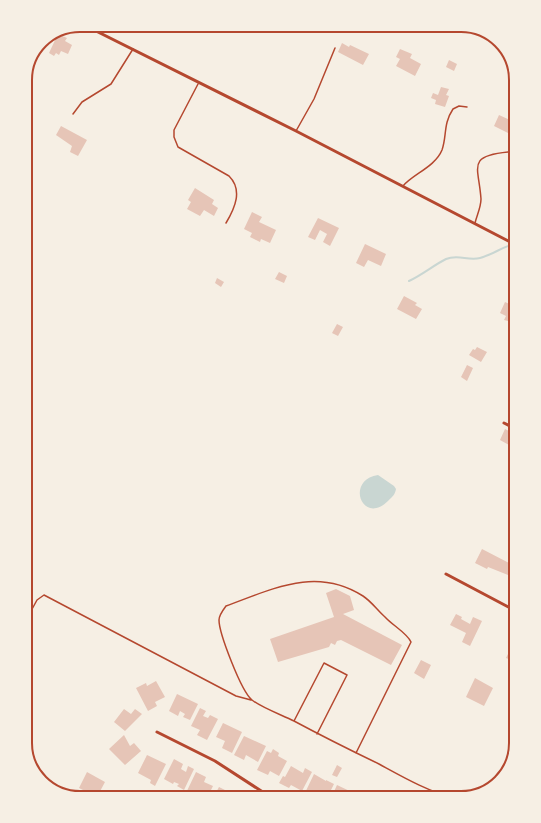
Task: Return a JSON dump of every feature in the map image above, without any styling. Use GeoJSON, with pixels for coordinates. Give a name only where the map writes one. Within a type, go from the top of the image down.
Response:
{"type":"FeatureCollection","features":[{"type":"Feature","properties":{"kind":"street"},"geometry":{"type":"LineString","coordinates":[[98,32],[296,131],[509,241]]}},
{"type":"Feature","properties":{"kind":"street"},"geometry":{"type":"LineString","coordinates":[[504,423],[509,426]]}},
{"type":"Feature","properties":{"kind":"street"},"geometry":{"type":"LineString","coordinates":[[446,574],[509,606]]}},
{"type":"Feature","properties":{"kind":"street"},"geometry":{"type":"LineString","coordinates":[[157,732],[215,762],[261,791]]}},
{"type":"Feature","properties":{"kind":"lane"},"geometry":{"type":"LineString","coordinates":[[296,131],[314,99],[335,48]]}},
{"type":"Feature","properties":{"kind":"lane"},"geometry":{"type":"LineString","coordinates":[[73,114],[82,102],[111,84],[133,49]]}},
{"type":"Feature","properties":{"kind":"lane"},"geometry":{"type":"LineString","coordinates":[[199,82],[174,130],[174,137],[178,147],[229,176],[234,182],[237,198],[226,223]]}},
{"type":"Feature","properties":{"kind":"lane"},"geometry":{"type":"LineString","coordinates":[[403,186],[424,170],[441,151],[445,126],[453,109],[459,106],[467,107]]}},
{"type":"Feature","properties":{"kind":"lane"},"geometry":{"type":"LineString","coordinates":[[475,223],[480,205],[476,175],[477,166],[482,158],[490,153],[508,152]]}},
{"type":"Feature","properties":{"kind":"lane"},"geometry":{"type":"LineString","coordinates":[[252,700],[233,665],[223,638],[219,620],[226,606],[278,587],[307,580],[337,583],[364,596],[394,627],[409,637],[411,642],[356,753]]}},
{"type":"Feature","properties":{"kind":"lane"},"geometry":{"type":"LineString","coordinates":[[32,608],[36,600],[44,595],[236,696],[252,700],[433,791]]}},
{"type":"Feature","properties":{"kind":"lane"},"geometry":{"type":"LineString","coordinates":[[294,721],[324,663],[347,675],[317,734]]}},
{"type":"Feature","properties":{"kind":"shaded area"},"geometry":{"type":"Polygon","coordinates":[[[378,475],[396,489],[388,501],[379,507],[371,508],[365,505],[361,499],[360,492],[362,485],[368,479],[378,475]]]}},
{"type":"Feature","properties":{"kind":"building"},"geometry":{"type":"Polygon","coordinates":[[[61,36],[67,38],[65,41],[72,45],[68,54],[61,51],[59,55],[56,53],[54,56],[49,53],[56,39],[61,36]]]}},
{"type":"Feature","properties":{"kind":"building"},"geometry":{"type":"Polygon","coordinates":[[[342,43],[369,54],[363,65],[338,52],[342,43]]]}},
{"type":"Feature","properties":{"kind":"building"},"geometry":{"type":"Polygon","coordinates":[[[400,49],[412,54],[410,58],[421,64],[415,76],[396,66],[400,59],[396,57],[400,49]]]}},
{"type":"Feature","properties":{"kind":"building"},"geometry":{"type":"Polygon","coordinates":[[[449,60],[457,64],[454,71],[446,67],[449,60]]]}},
{"type":"Feature","properties":{"kind":"building"},"geometry":{"type":"Polygon","coordinates":[[[441,87],[449,89],[446,95],[449,96],[445,107],[435,104],[436,100],[431,98],[433,93],[438,95],[441,87]]]}},
{"type":"Feature","properties":{"kind":"building"},"geometry":{"type":"Polygon","coordinates":[[[499,115],[509,120],[509,134],[494,126],[499,115]]]}},
{"type":"Feature","properties":{"kind":"building"},"geometry":{"type":"Polygon","coordinates":[[[61,126],[87,140],[78,156],[70,152],[72,146],[56,135],[61,126]]]}},
{"type":"Feature","properties":{"kind":"building"},"geometry":{"type":"Polygon","coordinates":[[[195,188],[214,200],[212,204],[218,208],[214,216],[204,210],[200,216],[187,209],[191,202],[188,200],[195,188]]]}},
{"type":"Feature","properties":{"kind":"building"},"geometry":{"type":"Polygon","coordinates":[[[252,212],[262,217],[259,222],[276,230],[270,243],[261,239],[260,242],[250,237],[252,233],[244,229],[252,212]]]}},
{"type":"Feature","properties":{"kind":"building"},"geometry":{"type":"Polygon","coordinates":[[[318,218],[339,228],[330,246],[323,242],[327,234],[320,230],[315,240],[308,237],[318,218]]]}},
{"type":"Feature","properties":{"kind":"building"},"geometry":{"type":"Polygon","coordinates":[[[365,244],[386,254],[381,266],[368,260],[364,267],[356,263],[365,244]]]}},
{"type":"Feature","properties":{"kind":"building"},"geometry":{"type":"Polygon","coordinates":[[[279,272],[287,276],[284,283],[275,279],[279,272]]]}},
{"type":"Feature","properties":{"kind":"building"},"geometry":{"type":"Polygon","coordinates":[[[217,278],[224,282],[221,287],[215,283],[217,278]]]}},
{"type":"Feature","properties":{"kind":"building"},"geometry":{"type":"Polygon","coordinates":[[[404,296],[417,303],[415,305],[422,309],[416,319],[397,309],[404,296]]]}},
{"type":"Feature","properties":{"kind":"building"},"geometry":{"type":"Polygon","coordinates":[[[505,302],[509,304],[508,321],[504,320],[506,316],[500,313],[505,302]]]}},
{"type":"Feature","properties":{"kind":"building"},"geometry":{"type":"Polygon","coordinates":[[[337,324],[343,327],[338,336],[332,333],[337,324]]]}},
{"type":"Feature","properties":{"kind":"building"},"geometry":{"type":"Polygon","coordinates":[[[477,347],[487,352],[481,362],[469,355],[473,349],[475,350],[477,347]]]}},
{"type":"Feature","properties":{"kind":"building"},"geometry":{"type":"Polygon","coordinates":[[[467,365],[473,368],[467,381],[461,377],[467,365]]]}},
{"type":"Feature","properties":{"kind":"building"},"geometry":{"type":"Polygon","coordinates":[[[505,429],[509,431],[509,445],[500,440],[505,429]]]}},
{"type":"Feature","properties":{"kind":"building"},"geometry":{"type":"Polygon","coordinates":[[[482,549],[509,563],[509,573],[508,575],[488,567],[487,569],[475,563],[482,549]]]}},
{"type":"Feature","properties":{"kind":"building"},"geometry":{"type":"Polygon","coordinates":[[[336,589],[350,596],[354,610],[343,614],[402,645],[391,665],[341,640],[337,641],[335,645],[331,643],[329,647],[278,662],[270,639],[334,617],[326,593],[336,589]]]}},
{"type":"Feature","properties":{"kind":"building"},"geometry":{"type":"Polygon","coordinates":[[[456,614],[470,624],[473,617],[482,621],[470,646],[462,642],[466,633],[450,625],[456,614]]]}},
{"type":"Feature","properties":{"kind":"building"},"geometry":{"type":"Polygon","coordinates":[[[509,652],[509,659],[506,658],[509,652]]]}},
{"type":"Feature","properties":{"kind":"building"},"geometry":{"type":"Polygon","coordinates":[[[421,660],[431,665],[424,679],[414,673],[421,660]]]}},
{"type":"Feature","properties":{"kind":"building"},"geometry":{"type":"Polygon","coordinates":[[[475,678],[493,688],[484,706],[466,697],[475,678]]]}},
{"type":"Feature","properties":{"kind":"building"},"geometry":{"type":"Polygon","coordinates":[[[156,681],[165,697],[155,702],[157,706],[148,711],[136,688],[146,683],[147,686],[156,681]]]}},
{"type":"Feature","properties":{"kind":"building"},"geometry":{"type":"Polygon","coordinates":[[[177,694],[198,704],[190,720],[183,717],[185,714],[180,711],[178,716],[169,711],[177,694]]]}},
{"type":"Feature","properties":{"kind":"building"},"geometry":{"type":"Polygon","coordinates":[[[200,708],[206,711],[203,716],[208,718],[210,715],[218,719],[207,740],[197,735],[200,730],[191,726],[200,708]]]}},
{"type":"Feature","properties":{"kind":"building"},"geometry":{"type":"Polygon","coordinates":[[[124,709],[131,714],[135,709],[142,714],[125,731],[114,722],[124,709]]]}},
{"type":"Feature","properties":{"kind":"building"},"geometry":{"type":"Polygon","coordinates":[[[223,723],[242,732],[232,753],[222,748],[225,741],[216,737],[223,723]]]}},
{"type":"Feature","properties":{"kind":"building"},"geometry":{"type":"Polygon","coordinates":[[[124,735],[130,746],[134,743],[141,751],[125,765],[109,749],[124,735]]]}},
{"type":"Feature","properties":{"kind":"building"},"geometry":{"type":"Polygon","coordinates":[[[244,736],[266,746],[258,762],[246,755],[244,760],[234,755],[244,736]]]}},
{"type":"Feature","properties":{"kind":"building"},"geometry":{"type":"Polygon","coordinates":[[[273,749],[279,753],[278,756],[287,761],[279,776],[270,771],[268,775],[257,770],[267,751],[271,753],[273,749]]]}},
{"type":"Feature","properties":{"kind":"building"},"geometry":{"type":"Polygon","coordinates":[[[147,755],[166,764],[155,786],[150,783],[151,780],[138,773],[147,755]]]}},
{"type":"Feature","properties":{"kind":"building"},"geometry":{"type":"Polygon","coordinates":[[[174,759],[183,764],[181,769],[186,772],[188,766],[194,769],[184,790],[177,786],[179,784],[174,782],[173,784],[164,779],[174,759]]]}},
{"type":"Feature","properties":{"kind":"building"},"geometry":{"type":"Polygon","coordinates":[[[337,765],[342,768],[337,777],[332,775],[337,765]]]}},
{"type":"Feature","properties":{"kind":"building"},"geometry":{"type":"Polygon","coordinates":[[[291,766],[303,773],[305,768],[312,772],[302,791],[291,785],[289,788],[279,783],[283,776],[285,777],[291,766]]]}},
{"type":"Feature","properties":{"kind":"building"},"geometry":{"type":"Polygon","coordinates":[[[87,772],[105,782],[100,791],[85,791],[79,788],[87,772]]]}},
{"type":"Feature","properties":{"kind":"building"},"geometry":{"type":"Polygon","coordinates":[[[196,772],[206,777],[204,782],[213,786],[210,791],[187,791],[196,772]]]}},
{"type":"Feature","properties":{"kind":"building"},"geometry":{"type":"Polygon","coordinates":[[[314,774],[334,784],[330,791],[306,791],[314,774]]]}},
{"type":"Feature","properties":{"kind":"building"},"geometry":{"type":"Polygon","coordinates":[[[337,785],[350,791],[334,791],[337,785]]]}},
{"type":"Feature","properties":{"kind":"building"},"geometry":{"type":"Polygon","coordinates":[[[219,787],[227,791],[217,791],[219,787]]]}},
{"type":"Feature","properties":{"kind":"waterway"},"geometry":{"type":"LineString","coordinates":[[409,281],[446,259],[455,257],[476,259],[509,246]]}}]}
